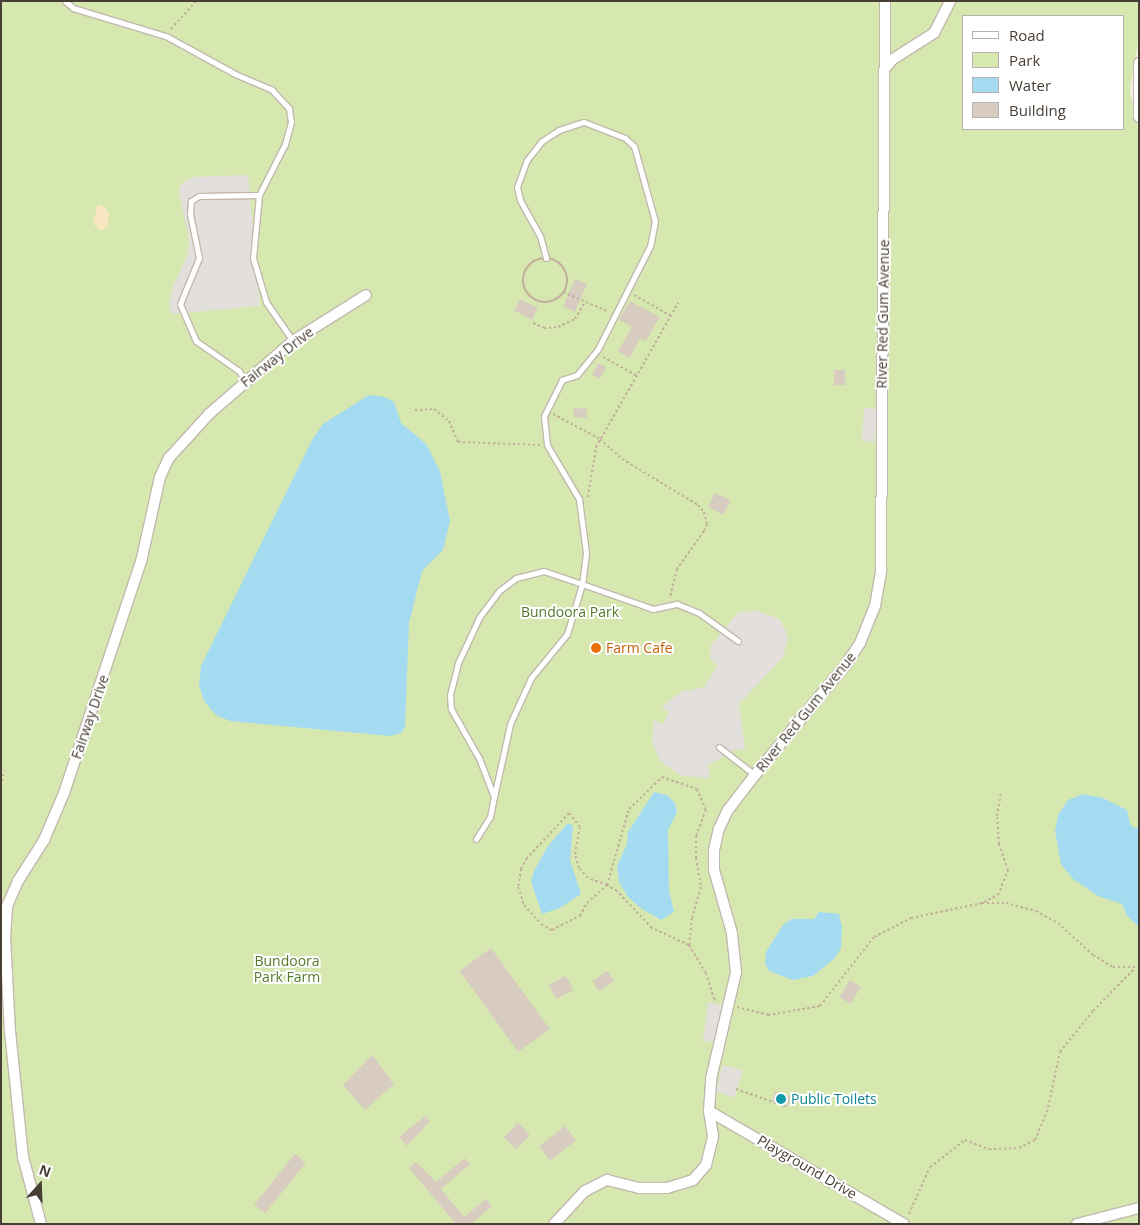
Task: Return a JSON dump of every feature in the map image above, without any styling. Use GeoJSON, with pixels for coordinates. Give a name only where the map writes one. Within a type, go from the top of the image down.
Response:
{"type":"FeatureCollection","features":[{"type":"Feature","properties":{"kind":"street","name":"River Red Gum Avenue"},"geometry":{"type":"LineString","coordinates":[[554,1224],[585,1191],[607,1180],[639,1188],[667,1188],[693,1180],[706,1165],[713,1136],[709,1111],[711,1079],[730,1005],[736,972],[732,933],[714,870],[714,850],[728,810],[847,663],[860,643],[875,606],[881,571],[885,1]]}},
{"type":"Feature","properties":{"kind":"street"},"geometry":{"type":"LineString","coordinates":[[886,67],[893,59],[934,33],[950,1]]}},
{"type":"Feature","properties":{"kind":"street"},"geometry":{"type":"LineString","coordinates":[[1139,63],[1139,117]]}},
{"type":"Feature","properties":{"kind":"street","name":"Fairway Drive"},"geometry":{"type":"LineString","coordinates":[[41,1224],[23,1157],[10,1032],[5,937],[8,906],[18,881],[44,840],[64,793],[142,562],[160,478],[169,458],[245,382],[293,341],[366,295]]}},
{"type":"Feature","properties":{"kind":"street","name":"Playground Drive"},"geometry":{"type":"LineString","coordinates":[[709,1111],[904,1224]]}},
{"type":"Feature","properties":{"kind":"street"},"geometry":{"type":"LineString","coordinates":[[1077,1224],[1139,1208]]}},
{"type":"Feature","properties":{"kind":"lane"},"geometry":{"type":"LineString","coordinates":[[65,1],[74,8],[166,36],[234,74],[271,89],[290,108],[291,122],[285,144],[259,194],[253,258],[266,302],[293,341]]}},
{"type":"Feature","properties":{"kind":"lane"},"geometry":{"type":"LineString","coordinates":[[476,839],[490,817],[510,724],[531,678],[567,634],[582,584],[586,553],[579,499],[547,445],[544,416],[562,380],[577,375],[595,353],[650,246],[656,221],[634,146],[625,138],[584,122],[559,130],[542,140],[527,160],[517,187],[520,200],[540,236],[546,258]]}},
{"type":"Feature","properties":{"kind":"lane"},"geometry":{"type":"LineString","coordinates":[[245,382],[239,371],[196,341],[180,304],[199,258],[190,214],[190,201],[199,196],[259,194]]}},
{"type":"Feature","properties":{"kind":"lane"},"geometry":{"type":"LineString","coordinates":[[494,797],[479,758],[451,709],[450,695],[458,663],[479,618],[499,591],[516,578],[544,571],[653,609],[677,604],[699,613],[738,641]]}},
{"type":"Feature","properties":{"kind":"lane"},"geometry":{"type":"LineString","coordinates":[[719,747],[755,775]]}},
{"type":"Feature","properties":{"kind":"path"},"geometry":{"type":"LineString","coordinates":[[166,36],[196,1]]}},
{"type":"Feature","properties":{"kind":"path"},"geometry":{"type":"LineString","coordinates":[[546,258],[561,264],[566,271],[567,280],[563,292],[554,300],[545,302],[537,300],[525,288],[525,271],[530,264],[546,258]]}},
{"type":"Feature","properties":{"kind":"path"},"geometry":{"type":"LineString","coordinates":[[627,291],[670,316]]}},
{"type":"Feature","properties":{"kind":"path"},"geometry":{"type":"LineString","coordinates":[[563,292],[615,315]]}},
{"type":"Feature","properties":{"kind":"path"},"geometry":{"type":"LineString","coordinates":[[533,322],[544,328],[558,327],[575,319],[585,302]]}},
{"type":"Feature","properties":{"kind":"path"},"geometry":{"type":"LineString","coordinates":[[580,509],[588,497],[600,439],[678,303]]}},
{"type":"Feature","properties":{"kind":"path"},"geometry":{"type":"LineString","coordinates":[[595,353],[636,375]]}},
{"type":"Feature","properties":{"kind":"path"},"geometry":{"type":"LineString","coordinates":[[415,410],[434,409],[449,421],[458,442],[547,445]]}},
{"type":"Feature","properties":{"kind":"path"},"geometry":{"type":"LineString","coordinates":[[547,410],[600,439],[622,459],[698,505],[706,518],[702,537],[691,546],[677,569],[668,606]]}},
{"type":"Feature","properties":{"kind":"path"},"geometry":{"type":"LineString","coordinates":[[1,786],[4,770]]}},
{"type":"Feature","properties":{"kind":"path"},"geometry":{"type":"LineString","coordinates":[[688,944],[692,918],[701,887],[696,858],[696,836],[706,810],[698,789],[662,777],[629,809],[607,885],[587,903],[580,916],[552,930],[541,924],[524,905],[518,887],[520,870],[527,858],[569,813],[580,828],[575,854],[579,868],[588,878],[607,885],[617,891],[652,928],[688,944],[706,973],[714,999],[768,1015],[820,1006],[874,937],[910,918],[982,903],[1006,903],[1036,911],[1058,923],[1093,955],[1113,967],[1139,968]]}},
{"type":"Feature","properties":{"kind":"path"},"geometry":{"type":"LineString","coordinates":[[982,903],[998,895],[1008,870],[999,844],[997,816],[1001,794]]}},
{"type":"Feature","properties":{"kind":"path"},"geometry":{"type":"LineString","coordinates":[[904,1224],[930,1168],[965,1140],[989,1148],[1019,1148],[1035,1140],[1047,1112],[1060,1052],[1093,1010],[1134,969]]}},
{"type":"Feature","properties":{"kind":"path"},"geometry":{"type":"LineString","coordinates":[[736,1089],[787,1107]]}},
{"type":"Feature","properties":{"kind":"green space","name":"Bundoora Park"},"geometry":{"type":"Polygon","coordinates":[[[1,1],[1139,1],[1139,38],[1130,90],[1139,133],[1139,1224],[1,1224],[1,1]]]}},
{"type":"Feature","properties":{"kind":"sand"},"geometry":{"type":"Polygon","coordinates":[[[101,204],[109,212],[108,226],[101,231],[93,224],[97,206],[101,204]]]}},
{"type":"Feature","properties":{"kind":"shaded area"},"geometry":{"type":"Polygon","coordinates":[[[248,175],[260,306],[171,314],[169,304],[173,286],[187,256],[189,240],[179,193],[181,184],[193,177],[248,175]]]}},
{"type":"Feature","properties":{"kind":"shaded area"},"geometry":{"type":"Polygon","coordinates":[[[864,408],[877,409],[875,442],[862,441],[864,408]]]}},
{"type":"Feature","properties":{"kind":"shaded area"},"geometry":{"type":"Polygon","coordinates":[[[757,611],[780,619],[788,637],[783,657],[739,704],[745,749],[731,751],[708,766],[710,778],[681,776],[660,761],[652,741],[654,720],[663,724],[669,712],[662,706],[681,692],[704,687],[718,665],[710,658],[711,645],[739,612],[757,611]]]}},
{"type":"Feature","properties":{"kind":"shaded area"},"geometry":{"type":"Polygon","coordinates":[[[708,1002],[724,1006],[715,1042],[703,1041],[708,1002]]]}},
{"type":"Feature","properties":{"kind":"shaded area"},"geometry":{"type":"Polygon","coordinates":[[[723,1065],[742,1070],[735,1097],[716,1092],[723,1065]]]}},
{"type":"Feature","properties":{"kind":"water"},"geometry":{"type":"Polygon","coordinates":[[[369,395],[385,397],[394,402],[401,423],[426,444],[440,471],[450,521],[443,550],[422,571],[409,623],[405,727],[401,733],[390,736],[230,721],[216,715],[204,701],[199,685],[201,666],[312,440],[323,424],[369,395]]]}},
{"type":"Feature","properties":{"kind":"water"},"geometry":{"type":"Polygon","coordinates":[[[654,792],[667,795],[675,803],[677,812],[668,830],[669,891],[674,912],[661,920],[642,909],[628,897],[619,882],[617,866],[627,844],[628,832],[654,792]]]}},
{"type":"Feature","properties":{"kind":"water"},"geometry":{"type":"Polygon","coordinates":[[[1083,794],[1103,798],[1127,810],[1130,824],[1134,828],[1139,827],[1139,927],[1127,916],[1122,904],[1098,896],[1073,879],[1061,864],[1055,831],[1058,815],[1068,800],[1083,794]]]}},
{"type":"Feature","properties":{"kind":"water"},"geometry":{"type":"Polygon","coordinates":[[[568,823],[573,826],[570,860],[581,894],[560,908],[542,914],[531,882],[534,871],[548,846],[568,823]]]}},
{"type":"Feature","properties":{"kind":"water"},"geometry":{"type":"Polygon","coordinates":[[[819,912],[839,914],[842,927],[841,948],[835,958],[813,976],[793,980],[769,971],[765,964],[766,952],[783,925],[791,919],[814,919],[819,912]]]}},
{"type":"Feature","properties":{"kind":"building"},"geometry":{"type":"Polygon","coordinates":[[[575,279],[587,284],[575,312],[563,307],[575,279]]]}},
{"type":"Feature","properties":{"kind":"building"},"geometry":{"type":"Polygon","coordinates":[[[520,299],[538,308],[532,320],[514,311],[520,299]]]}},
{"type":"Feature","properties":{"kind":"building"},"geometry":{"type":"Polygon","coordinates":[[[630,301],[660,317],[646,341],[640,338],[630,358],[618,351],[632,327],[619,320],[630,301]]]}},
{"type":"Feature","properties":{"kind":"building"},"geometry":{"type":"Polygon","coordinates":[[[598,363],[606,367],[600,379],[592,375],[598,363]]]}},
{"type":"Feature","properties":{"kind":"building"},"geometry":{"type":"Polygon","coordinates":[[[834,370],[845,370],[845,385],[834,385],[834,370]]]}},
{"type":"Feature","properties":{"kind":"building"},"geometry":{"type":"Polygon","coordinates":[[[574,408],[587,409],[586,418],[573,417],[574,408]]]}},
{"type":"Feature","properties":{"kind":"building"},"geometry":{"type":"Polygon","coordinates":[[[715,493],[730,500],[724,515],[708,508],[715,493]]]}},
{"type":"Feature","properties":{"kind":"building"},"geometry":{"type":"Polygon","coordinates":[[[491,948],[550,1029],[518,1052],[459,971],[491,948]]]}},
{"type":"Feature","properties":{"kind":"building"},"geometry":{"type":"Polygon","coordinates":[[[607,971],[614,981],[599,991],[592,981],[607,971]]]}},
{"type":"Feature","properties":{"kind":"building"},"geometry":{"type":"Polygon","coordinates":[[[566,976],[573,990],[556,999],[549,985],[566,976]]]}},
{"type":"Feature","properties":{"kind":"building"},"geometry":{"type":"Polygon","coordinates":[[[850,980],[861,987],[850,1004],[839,997],[850,980]]]}},
{"type":"Feature","properties":{"kind":"building"},"geometry":{"type":"Polygon","coordinates":[[[372,1055],[394,1084],[365,1110],[343,1085],[372,1055]]]}},
{"type":"Feature","properties":{"kind":"building","name":"Public Toilets"},"geometry":{"type":"Polygon","coordinates":[[[775,1091],[791,1096],[788,1106],[772,1102],[775,1091]]]}},
{"type":"Feature","properties":{"kind":"building"},"geometry":{"type":"Polygon","coordinates":[[[425,1116],[430,1121],[407,1146],[399,1137],[425,1116]]]}},
{"type":"Feature","properties":{"kind":"building"},"geometry":{"type":"Polygon","coordinates":[[[518,1123],[530,1135],[516,1149],[504,1137],[518,1123]]]}},
{"type":"Feature","properties":{"kind":"building"},"geometry":{"type":"Polygon","coordinates":[[[565,1126],[576,1140],[550,1161],[539,1146],[565,1126]]]}},
{"type":"Feature","properties":{"kind":"building"},"geometry":{"type":"Polygon","coordinates":[[[295,1154],[306,1163],[265,1213],[254,1205],[295,1154]]]}},
{"type":"Feature","properties":{"kind":"building"},"geometry":{"type":"Polygon","coordinates":[[[465,1158],[470,1164],[441,1189],[464,1217],[486,1199],[492,1206],[471,1224],[456,1224],[409,1168],[416,1162],[436,1182],[465,1158]]]}},
{"type":"Feature","properties":{"kind":"place","name":"Farm Cafe"},"geometry":{"type":"Point","coordinates":[596,648]}},
{"type":"Feature","properties":{"kind":"place","name":"Public Toilets"},"geometry":{"type":"Point","coordinates":[781,1099]}},
{"type":"Feature","properties":{"kind":"park label","name":"Bundoora Park Farm"},"geometry":{"type":"Point","coordinates":[287,970]}}]}
